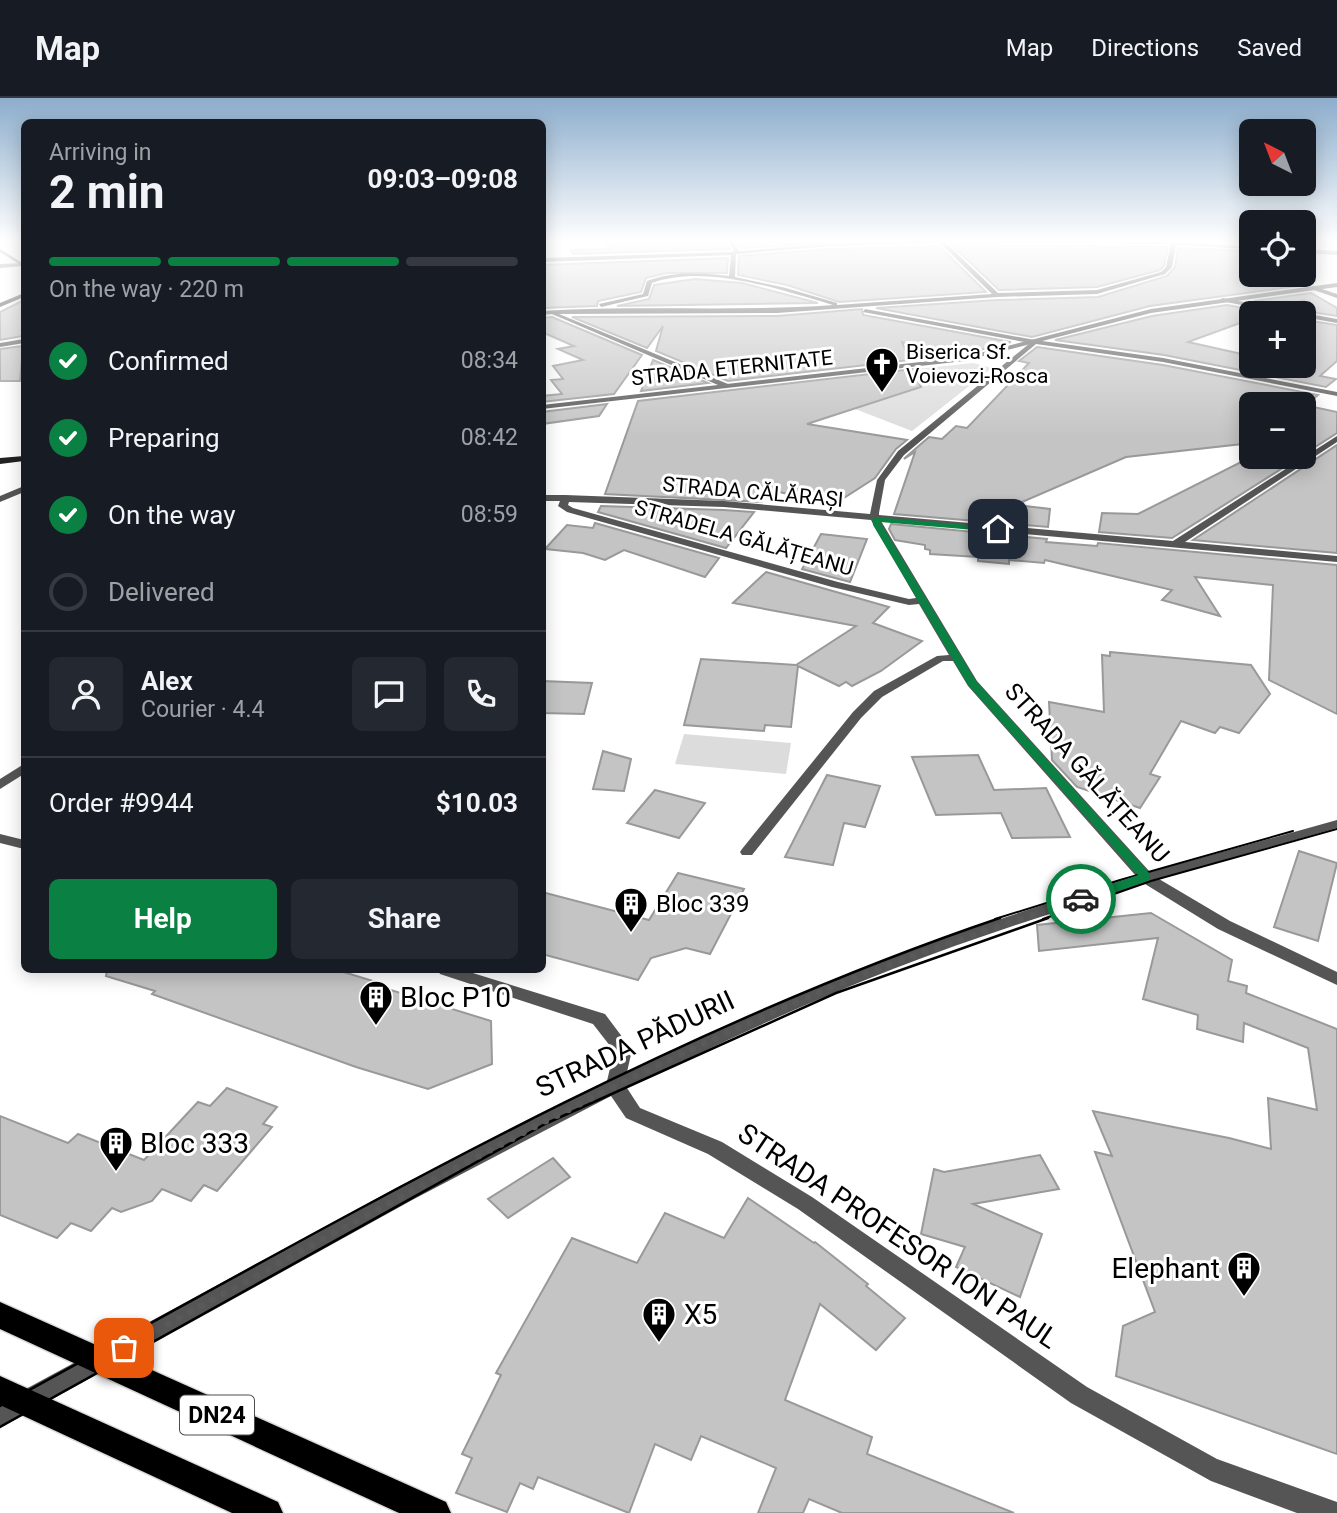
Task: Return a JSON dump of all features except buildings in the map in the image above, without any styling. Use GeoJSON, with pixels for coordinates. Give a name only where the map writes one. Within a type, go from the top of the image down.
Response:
{"type":"FeatureCollection","features":[{"type":"Feature","properties":{"kind":"main road"},"geometry":{"type":"LineString","coordinates":[[0,461],[21,458]]}},
{"type":"Feature","properties":{"kind":"main road","name":"DN24"},"geometry":{"type":"LineString","coordinates":[[0,1315],[435,1513]]}},
{"type":"Feature","properties":{"kind":"main road","name":"DN24"},"geometry":{"type":"LineString","coordinates":[[9,1403],[267,1513]]}},
{"type":"Feature","properties":{"kind":"street"},"geometry":{"type":"LineString","coordinates":[[586,310],[602,306]]}},
{"type":"Feature","properties":{"kind":"street"},"geometry":{"type":"LineString","coordinates":[[840,306],[1035,342],[1163,360],[1337,394]]}},
{"type":"Feature","properties":{"kind":"street"},"geometry":{"type":"LineString","coordinates":[[546,312],[741,312],[855,306]]}},
{"type":"Feature","properties":{"kind":"street","name":"STRADA ETERNITATE"},"geometry":{"type":"LineString","coordinates":[[546,407],[939,363],[985,355],[1151,311],[1183,306]]}},
{"type":"Feature","properties":{"kind":"street"},"geometry":{"type":"LineString","coordinates":[[546,312],[725,386]]}},
{"type":"Feature","properties":{"kind":"street"},"geometry":{"type":"LineString","coordinates":[[1316,317],[1337,321]]}},
{"type":"Feature","properties":{"kind":"street"},"geometry":{"type":"LineString","coordinates":[[0,345],[21,342]]}},
{"type":"Feature","properties":{"kind":"street"},"geometry":{"type":"LineString","coordinates":[[876,519],[874,513],[881,480],[901,453],[1035,342]]}},
{"type":"Feature","properties":{"kind":"street"},"geometry":{"type":"LineString","coordinates":[[1177,543],[1337,438]]}},
{"type":"Feature","properties":{"kind":"street"},"geometry":{"type":"LineString","coordinates":[[0,499],[21,490]]}},
{"type":"Feature","properties":{"kind":"street","name":"STRADA CĂLĂRAȘI"},"geometry":{"type":"LineString","coordinates":[[546,498],[724,504],[1337,559]]}},
{"type":"Feature","properties":{"kind":"street","name":"STRADELA GĂLĂȚEANU"},"geometry":{"type":"LineString","coordinates":[[565,498],[563,506],[570,510],[835,585],[909,602],[923,601]]}},
{"type":"Feature","properties":{"kind":"street","name":"STRADA GĂLĂȚEANU"},"geometry":{"type":"LineString","coordinates":[[876,519],[877,525],[972,683],[1146,877],[1224,925],[1337,979]]}},
{"type":"Feature","properties":{"kind":"street"},"geometry":{"type":"LineString","coordinates":[[747,852],[857,715],[878,694],[941,658],[956,658]]}},
{"type":"Feature","properties":{"kind":"street"},"geometry":{"type":"LineString","coordinates":[[0,785],[21,770]]}},
{"type":"Feature","properties":{"kind":"street","name":"STRADA PĂDURII"},"geometry":{"type":"LineString","coordinates":[[9,1403],[100,1361],[531,1126],[826,989],[916,955],[1146,877],[1337,824]]}},
{"type":"Feature","properties":{"kind":"street"},"geometry":{"type":"LineString","coordinates":[[0,838],[21,844]]}},
{"type":"Feature","properties":{"kind":"street"},"geometry":{"type":"LineString","coordinates":[[455,973],[599,1019],[623,1051],[615,1086]]}},
{"type":"Feature","properties":{"kind":"street","name":"STRADA PROFESOR ION PAUL"},"geometry":{"type":"LineString","coordinates":[[615,1086],[633,1114],[715,1148],[805,1203],[1079,1395],[1211,1469],[1332,1513]]}},
{"type":"Feature","properties":{"kind":"shaded area"},"geometry":{"type":"Polygon","coordinates":[[[973,363],[992,368],[912,431],[788,383],[973,363]]]}},
{"type":"Feature","properties":{"kind":"shaded area"},"geometry":{"type":"Polygon","coordinates":[[[684,734],[791,743],[786,774],[675,764],[684,734]]]}},
{"type":"Feature","properties":{"kind":"tram line"},"geometry":{"type":"LineString","coordinates":[[1043,919],[1151,881],[1337,829]]}},
{"type":"Feature","properties":{"kind":"tram line"},"geometry":{"type":"LineString","coordinates":[[995,919],[1293,831]]}},
{"type":"Feature","properties":{"kind":"tram line"},"geometry":{"type":"LineString","coordinates":[[0,1406],[366,1205],[615,1078],[741,1020],[869,966],[1000,918]]}},
{"type":"Feature","properties":{"kind":"tram line"},"geometry":{"type":"LineString","coordinates":[[0,1427],[545,1124],[836,993],[1048,918]]}},
{"type":"Feature","properties":{"kind":"way so far"},"geometry":{"type":"LineString","coordinates":[[124,1348],[544,1120],[698,1046],[826,989],[916,955],[1081,899]]}},
{"type":"Feature","properties":{"kind":"place","name":"Biserica Sf. Voievozi-Rosca"},"geometry":{"type":"Point","coordinates":[882,394]}},
{"type":"Feature","properties":{"kind":"place","name":"Bloc 339"},"geometry":{"type":"Point","coordinates":[631,934]}},
{"type":"Feature","properties":{"kind":"place","name":"Bloc P10"},"geometry":{"type":"Point","coordinates":[376,1027]}},
{"type":"Feature","properties":{"kind":"place","name":"Bloc 333"},"geometry":{"type":"Point","coordinates":[116,1173]}},
{"type":"Feature","properties":{"kind":"place","name":"Elephant"},"geometry":{"type":"Point","coordinates":[1244,1298]}},
{"type":"Feature","properties":{"kind":"place","name":"X5"},"geometry":{"type":"Point","coordinates":[659,1344]}},
{"type":"Feature","properties":{"kind":"route"},"geometry":{"type":"LineString","coordinates":[[998,529],[876,519],[877,525],[972,683],[1146,877],[1081,899]]}}]}
